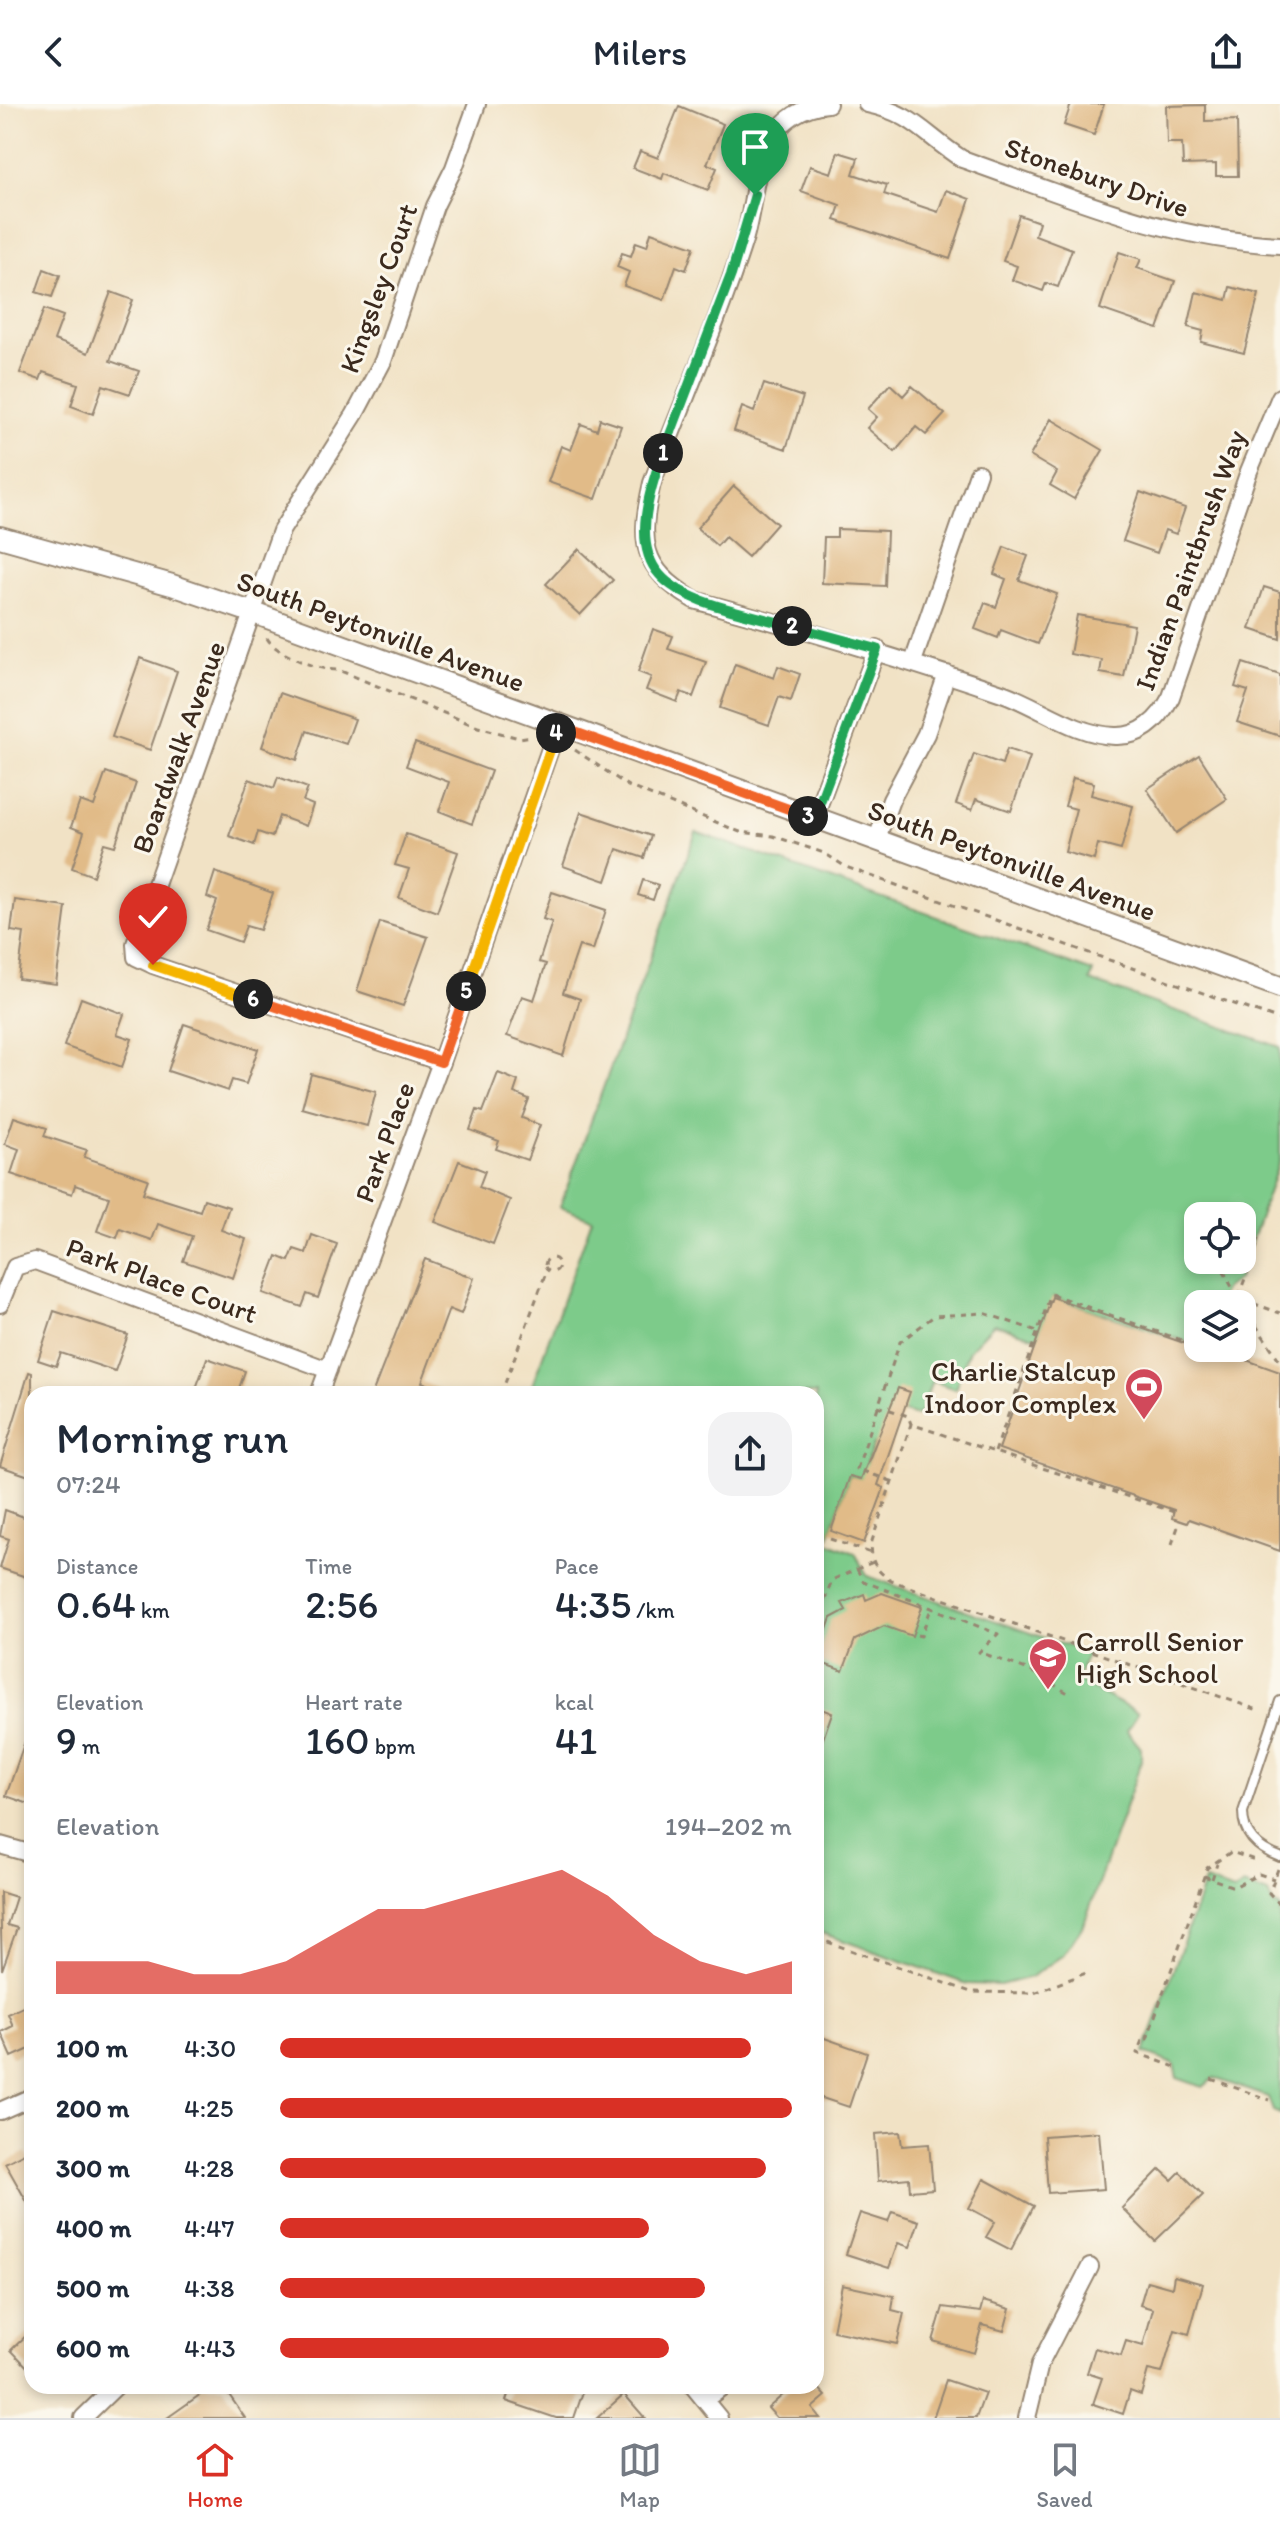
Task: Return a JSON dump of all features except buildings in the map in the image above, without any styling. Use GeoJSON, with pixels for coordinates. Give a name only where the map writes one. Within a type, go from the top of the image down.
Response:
{"type":"FeatureCollection","features":[{"type":"Feature","properties":{"kind":"street","name":"Kingsley Court"},"geometry":{"type":"LineString","coordinates":[[251,621],[281,531],[355,414],[383,361],[435,206],[454,168],[477,104]]}},
{"type":"Feature","properties":{"kind":"street"},"geometry":{"type":"LineString","coordinates":[[828,104],[809,106],[787,120],[769,141],[758,169],[745,235],[652,483],[646,512],[646,540],[652,568],[669,585],[694,600],[877,649],[913,662],[978,473]]}},
{"type":"Feature","properties":{"kind":"street","name":"Stonebury Drive"},"geometry":{"type":"LineString","coordinates":[[867,104],[911,117],[935,141],[962,159],[1161,229],[1228,242],[1280,245]]}},
{"type":"Feature","properties":{"kind":"street","name":"Indian Paintbrush Way"},"geometry":{"type":"LineString","coordinates":[[913,662],[1012,697],[1096,734],[1119,736],[1145,729],[1153,723],[1171,697],[1249,471],[1280,397]]}},
{"type":"Feature","properties":{"kind":"street","name":"South Peytonville Avenue"},"geometry":{"type":"LineString","coordinates":[[0,537],[172,585],[251,621],[556,733],[814,818],[1280,987]]}},
{"type":"Feature","properties":{"kind":"street","name":"Boardwalk Avenue"},"geometry":{"type":"LineString","coordinates":[[251,621],[135,944],[136,957],[441,1062]]}},
{"type":"Feature","properties":{"kind":"street"},"geometry":{"type":"LineString","coordinates":[[814,818],[877,649]]}},
{"type":"Feature","properties":{"kind":"street"},"geometry":{"type":"LineString","coordinates":[[876,841],[891,800],[926,734],[947,674]]}},
{"type":"Feature","properties":{"kind":"street","name":"Park Place"},"geometry":{"type":"LineString","coordinates":[[322,1386],[441,1062],[556,733]]}},
{"type":"Feature","properties":{"kind":"street","name":"Park Place Court"},"geometry":{"type":"LineString","coordinates":[[0,1304],[15,1267],[35,1261],[328,1370]]}},
{"type":"Feature","properties":{"kind":"street"},"geometry":{"type":"LineString","coordinates":[[0,1845],[24,1852]]}},
{"type":"Feature","properties":{"kind":"street"},"geometry":{"type":"LineString","coordinates":[[0,2111],[24,2100]]}},
{"type":"Feature","properties":{"kind":"street"},"geometry":{"type":"LineString","coordinates":[[1027,2418],[1040,2364],[1090,2267]]}},
{"type":"Feature","properties":{"kind":"street"},"geometry":{"type":"LineString","coordinates":[[83,2418],[108,2394]]}},
{"type":"Feature","properties":{"kind":"street"},"geometry":{"type":"LineString","coordinates":[[701,2394],[719,2418]]}},
{"type":"Feature","properties":{"kind":"street"},"geometry":{"type":"LineString","coordinates":[[706,2399],[713,2394]]}},
{"type":"Feature","properties":{"kind":"lane"},"geometry":{"type":"LineString","coordinates":[[1280,1701],[1243,1812],[1244,1827],[1253,1841],[1280,1857]]}},
{"type":"Feature","properties":{"kind":"path"},"geometry":{"type":"LineString","coordinates":[[251,621],[266,634],[275,650],[313,667],[338,670],[478,727],[519,738],[556,733],[628,786],[740,832],[773,836],[824,853],[846,867],[1280,1020]]}},
{"type":"Feature","properties":{"kind":"path"},"geometry":{"type":"LineString","coordinates":[[504,1386],[547,1270]]}},
{"type":"Feature","properties":{"kind":"path"},"geometry":{"type":"LineString","coordinates":[[995,1452],[1051,1294],[1184,1341]]}},
{"type":"Feature","properties":{"kind":"path"},"geometry":{"type":"LineString","coordinates":[[1256,1304],[1280,1313]]}},
{"type":"Feature","properties":{"kind":"path"},"geometry":{"type":"LineString","coordinates":[[892,1481],[857,1469],[900,1342],[934,1316],[984,1313],[1037,1331]]}},
{"type":"Feature","properties":{"kind":"path"},"geometry":{"type":"LineString","coordinates":[[1256,1325],[1280,1361]]}},
{"type":"Feature","properties":{"kind":"path"},"geometry":{"type":"LineString","coordinates":[[878,1406],[908,1416],[911,1424],[871,1553],[880,1574],[1261,1711]]}},
{"type":"Feature","properties":{"kind":"path"},"geometry":{"type":"LineString","coordinates":[[911,1424],[1174,1512]]}},
{"type":"Feature","properties":{"kind":"path"},"geometry":{"type":"LineString","coordinates":[[1172,1544],[1179,1524]]}},
{"type":"Feature","properties":{"kind":"path"},"geometry":{"type":"LineString","coordinates":[[830,1539],[871,1553]]}},
{"type":"Feature","properties":{"kind":"path"},"geometry":{"type":"LineString","coordinates":[[824,1602],[832,1580],[873,1562]]}},
{"type":"Feature","properties":{"kind":"path"},"geometry":{"type":"LineString","coordinates":[[857,1569],[863,1581],[998,1634],[979,1652],[1029,1670],[1068,1693]]}},
{"type":"Feature","properties":{"kind":"path"},"geometry":{"type":"LineString","coordinates":[[917,1635],[921,1636],[932,1606]]}},
{"type":"Feature","properties":{"kind":"path"},"geometry":{"type":"LineString","coordinates":[[1175,2067],[1137,2053],[1143,2038],[1147,2039],[1207,1868],[1231,1852],[1279,1868],[1269,1893],[1279,1903]]}},
{"type":"Feature","properties":{"kind":"path"},"geometry":{"type":"LineString","coordinates":[[1212,1879],[1218,1861]]}},
{"type":"Feature","properties":{"kind":"path"},"geometry":{"type":"LineString","coordinates":[[1204,1876],[1234,1887],[1259,1874],[1274,1879]]}},
{"type":"Feature","properties":{"kind":"path"},"geometry":{"type":"LineString","coordinates":[[824,1941],[971,1992],[1034,1993],[1086,1973]]}},
{"type":"Feature","properties":{"kind":"path"},"geometry":{"type":"LineString","coordinates":[[1211,2079],[1270,2100]]}},
{"type":"Feature","properties":{"kind":"green space"},"geometry":{"type":"Polygon","coordinates":[[[696,832],[1093,972],[1090,981],[1280,1047],[1280,1159],[1256,1228],[1256,1202],[1184,1202],[1184,1274],[1240,1274],[1224,1290],[1184,1290],[1184,1341],[1053,1297],[1038,1338],[994,1324],[969,1350],[955,1389],[932,1381],[921,1412],[916,1416],[900,1411],[878,1444],[874,1444],[867,1462],[874,1465],[868,1482],[850,1476],[827,1542],[855,1553],[867,1576],[1088,1653],[1076,1680],[1138,1713],[1127,1731],[1141,1748],[1141,1762],[1084,1924],[1063,1955],[1031,1977],[1000,1985],[967,1984],[824,1934],[824,1386],[532,1386],[592,1219],[560,1207],[696,832]]]}},
{"type":"Feature","properties":{"kind":"green space"},"geometry":{"type":"Polygon","coordinates":[[[1205,1881],[1234,1891],[1244,1885],[1268,1894],[1273,1905],[1280,1907],[1280,2114],[1273,2111],[1268,2097],[1214,2078],[1203,2087],[1177,2078],[1174,2064],[1144,2053],[1205,1881]]]}},
{"type":"Feature","properties":{"kind":"place","name":"Charlie Stalcup Indoor Complex"},"geometry":{"type":"Point","coordinates":[1144,1421]}},
{"type":"Feature","properties":{"kind":"place","name":"Carroll Senior High School"},"geometry":{"type":"Point","coordinates":[1048,1691]}},
{"type":"Feature","properties":{"kind":"route"},"geometry":{"type":"LineString","coordinates":[[153,965],[441,1062],[558,726],[814,818],[877,649],[694,600],[669,585],[652,568],[646,540],[646,512],[652,483],[731,275],[755,195]]}}]}
